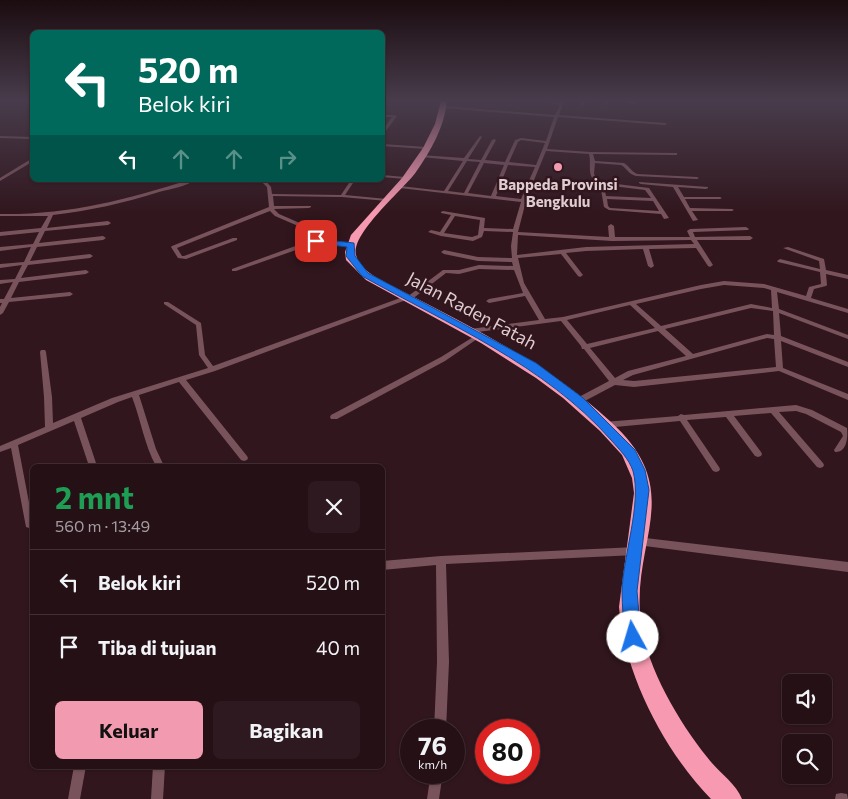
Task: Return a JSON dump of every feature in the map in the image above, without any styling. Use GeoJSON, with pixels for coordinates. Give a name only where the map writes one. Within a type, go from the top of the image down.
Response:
{"type":"FeatureCollection","features":[{"type":"Feature","properties":{"kind":"highway"},"geometry":{"type":"LineString","coordinates":[[351,245],[360,230],[403,182],[424,152],[430,138]]}},
{"type":"Feature","properties":{"kind":"highway","name":"Jalan Raden Fatah"},"geometry":{"type":"LineString","coordinates":[[351,245],[350,256],[361,271],[407,298],[524,360],[578,401],[604,425],[630,454],[639,470],[642,504],[629,604],[633,637],[643,671],[682,744],[698,766],[729,799]]}},
{"type":"Feature","properties":{"kind":"street"},"geometry":{"type":"LineString","coordinates":[[445,192],[479,138]]}},
{"type":"Feature","properties":{"kind":"street"},"geometry":{"type":"LineString","coordinates":[[542,321],[526,294],[515,259],[516,232],[523,201],[548,138]]}},
{"type":"Feature","properties":{"kind":"street"},"geometry":{"type":"LineString","coordinates":[[464,195],[494,140]]}},
{"type":"Feature","properties":{"kind":"street"},"geometry":{"type":"LineString","coordinates":[[493,197],[517,140],[547,142]]}},
{"type":"Feature","properties":{"kind":"street"},"geometry":{"type":"LineString","coordinates":[[385,146],[464,160],[536,166]]}},
{"type":"Feature","properties":{"kind":"street"},"geometry":{"type":"LineString","coordinates":[[545,150],[591,153],[676,154]]}},
{"type":"Feature","properties":{"kind":"street"},"geometry":{"type":"LineString","coordinates":[[591,153],[594,162],[594,179],[602,184],[645,188],[650,191],[666,218]]}},
{"type":"Feature","properties":{"kind":"street"},"geometry":{"type":"LineString","coordinates":[[0,180],[30,161]]}},
{"type":"Feature","properties":{"kind":"street"},"geometry":{"type":"LineString","coordinates":[[594,162],[624,165],[634,174],[696,178]]}},
{"type":"Feature","properties":{"kind":"street"},"geometry":{"type":"LineString","coordinates":[[666,176],[668,185]]}},
{"type":"Feature","properties":{"kind":"street"},"geometry":{"type":"LineString","coordinates":[[385,177],[445,192],[523,201]]}},
{"type":"Feature","properties":{"kind":"street"},"geometry":{"type":"LineString","coordinates":[[619,181],[706,188]]}},
{"type":"Feature","properties":{"kind":"street"},"geometry":{"type":"LineString","coordinates":[[0,216],[51,214],[120,202],[187,182]]}},
{"type":"Feature","properties":{"kind":"street"},"geometry":{"type":"LineString","coordinates":[[264,182],[269,187],[272,208],[279,217],[304,227],[316,241]]}},
{"type":"Feature","properties":{"kind":"street"},"geometry":{"type":"LineString","coordinates":[[342,196],[352,182]]}},
{"type":"Feature","properties":{"kind":"street"},"geometry":{"type":"LineString","coordinates":[[602,184],[606,207],[612,210],[662,213]]}},
{"type":"Feature","properties":{"kind":"street"},"geometry":{"type":"LineString","coordinates":[[675,186],[695,220]]}},
{"type":"Feature","properties":{"kind":"street"},"geometry":{"type":"LineString","coordinates":[[271,195],[342,196],[387,200]]}},
{"type":"Feature","properties":{"kind":"street"},"geometry":{"type":"LineString","coordinates":[[605,197],[655,200]]}},
{"type":"Feature","properties":{"kind":"street"},"geometry":{"type":"LineString","coordinates":[[682,198],[720,198]]}},
{"type":"Feature","properties":{"kind":"street"},"geometry":{"type":"LineString","coordinates":[[235,239],[184,258],[180,257],[174,247],[272,208],[309,207]]}},
{"type":"Feature","properties":{"kind":"street"},"geometry":{"type":"LineString","coordinates":[[690,209],[732,210]]}},
{"type":"Feature","properties":{"kind":"street"},"geometry":{"type":"LineString","coordinates":[[431,232],[473,239],[480,236],[483,229],[482,218],[443,212]]}},
{"type":"Feature","properties":{"kind":"street"},"geometry":{"type":"LineString","coordinates":[[0,313],[4,300],[19,279],[51,214]]}},
{"type":"Feature","properties":{"kind":"street"},"geometry":{"type":"LineString","coordinates":[[441,234],[454,214]]}},
{"type":"Feature","properties":{"kind":"street"},"geometry":{"type":"LineString","coordinates":[[0,234],[108,223]]}},
{"type":"Feature","properties":{"kind":"street"},"geometry":{"type":"LineString","coordinates":[[611,226],[612,239]]}},
{"type":"Feature","properties":{"kind":"street"},"geometry":{"type":"LineString","coordinates":[[483,229],[612,239],[750,238]]}},
{"type":"Feature","properties":{"kind":"street"},"geometry":{"type":"LineString","coordinates":[[710,265],[690,232],[694,230],[746,229]]}},
{"type":"Feature","properties":{"kind":"street"},"geometry":{"type":"LineString","coordinates":[[578,237],[580,250]]}},
{"type":"Feature","properties":{"kind":"street"},"geometry":{"type":"LineString","coordinates":[[0,249],[103,238]]}},
{"type":"Feature","properties":{"kind":"street"},"geometry":{"type":"LineString","coordinates":[[234,270],[316,241],[351,245]]}},
{"type":"Feature","properties":{"kind":"street"},"geometry":{"type":"LineString","coordinates":[[444,252],[478,259],[515,259],[580,250],[697,246]]}},
{"type":"Feature","properties":{"kind":"street"},"geometry":{"type":"LineString","coordinates":[[786,248],[821,258],[824,285],[811,288],[808,299]]}},
{"type":"Feature","properties":{"kind":"street"},"geometry":{"type":"LineString","coordinates":[[646,249],[651,266]]}},
{"type":"Feature","properties":{"kind":"street"},"geometry":{"type":"LineString","coordinates":[[563,253],[580,275]]}},
{"type":"Feature","properties":{"kind":"street"},"geometry":{"type":"LineString","coordinates":[[0,266],[90,256]]}},
{"type":"Feature","properties":{"kind":"street"},"geometry":{"type":"LineString","coordinates":[[780,261],[823,273],[848,277]]}},
{"type":"Feature","properties":{"kind":"street"},"geometry":{"type":"LineString","coordinates":[[0,450],[76,416],[407,298],[444,272],[459,272],[479,267],[517,268]]}},
{"type":"Feature","properties":{"kind":"street"},"geometry":{"type":"LineString","coordinates":[[0,282],[86,272]]}},
{"type":"Feature","properties":{"kind":"street"},"geometry":{"type":"LineString","coordinates":[[334,417],[443,359],[474,333],[564,319],[713,284],[746,284],[774,289],[848,311]]}},
{"type":"Feature","properties":{"kind":"street"},"geometry":{"type":"LineString","coordinates":[[774,289],[780,369]]}},
{"type":"Feature","properties":{"kind":"street"},"geometry":{"type":"LineString","coordinates":[[4,300],[70,294]]}},
{"type":"Feature","properties":{"kind":"street"},"geometry":{"type":"LineString","coordinates":[[490,301],[526,294]]}},
{"type":"Feature","properties":{"kind":"street"},"geometry":{"type":"LineString","coordinates":[[166,303],[199,324],[202,355],[212,368]]}},
{"type":"Feature","properties":{"kind":"street"},"geometry":{"type":"LineString","coordinates":[[631,303],[691,356]]}},
{"type":"Feature","properties":{"kind":"street"},"geometry":{"type":"LineString","coordinates":[[584,347],[746,307],[762,307],[776,310],[848,337]]}},
{"type":"Feature","properties":{"kind":"street"},"geometry":{"type":"LineString","coordinates":[[564,319],[584,347],[614,382],[634,384],[780,369],[848,397]]}},
{"type":"Feature","properties":{"kind":"street"},"geometry":{"type":"LineString","coordinates":[[578,401],[631,373],[760,337],[778,336],[848,365]]}},
{"type":"Feature","properties":{"kind":"street"},"geometry":{"type":"LineString","coordinates":[[44,352],[49,428]]}},
{"type":"Feature","properties":{"kind":"street"},"geometry":{"type":"LineString","coordinates":[[181,380],[244,458]]}},
{"type":"Feature","properties":{"kind":"street"},"geometry":{"type":"LineString","coordinates":[[135,394],[144,414],[149,445],[159,464]]}},
{"type":"Feature","properties":{"kind":"street"},"geometry":{"type":"LineString","coordinates":[[604,425],[682,417],[800,409],[841,428],[847,436],[838,450]]}},
{"type":"Feature","properties":{"kind":"street"},"geometry":{"type":"LineString","coordinates":[[773,410],[820,465]]}},
{"type":"Feature","properties":{"kind":"street"},"geometry":{"type":"LineString","coordinates":[[729,415],[758,454]]}},
{"type":"Feature","properties":{"kind":"street"},"geometry":{"type":"LineString","coordinates":[[76,416],[91,464]]}},
{"type":"Feature","properties":{"kind":"street"},"geometry":{"type":"LineString","coordinates":[[682,417],[716,469]]}},
{"type":"Feature","properties":{"kind":"street"},"geometry":{"type":"LineString","coordinates":[[14,443],[29,524]]}},
{"type":"Feature","properties":{"kind":"street"},"geometry":{"type":"LineString","coordinates":[[385,566],[636,546],[848,567]]}},
{"type":"Feature","properties":{"kind":"street"},"geometry":{"type":"LineString","coordinates":[[440,719],[443,662],[442,560]]}},
{"type":"Feature","properties":{"kind":"street"},"geometry":{"type":"LineString","coordinates":[[74,799],[79,769]]}},
{"type":"Feature","properties":{"kind":"street"},"geometry":{"type":"LineString","coordinates":[[156,799],[159,769]]}},
{"type":"Feature","properties":{"kind":"street"},"geometry":{"type":"LineString","coordinates":[[433,799],[436,784]]}},
{"type":"Feature","properties":{"kind":"place","name":"Bappeda Provinsi Bengkulu"},"geometry":{"type":"Point","coordinates":[558,167]}},
{"type":"Feature","properties":{"kind":"route"},"geometry":{"type":"LineString","coordinates":[[316,241],[328,244],[351,245],[350,256],[352,261],[365,275],[524,360],[578,401],[604,425],[630,454],[639,470],[642,490],[642,504],[629,604],[633,637]]}}]}
